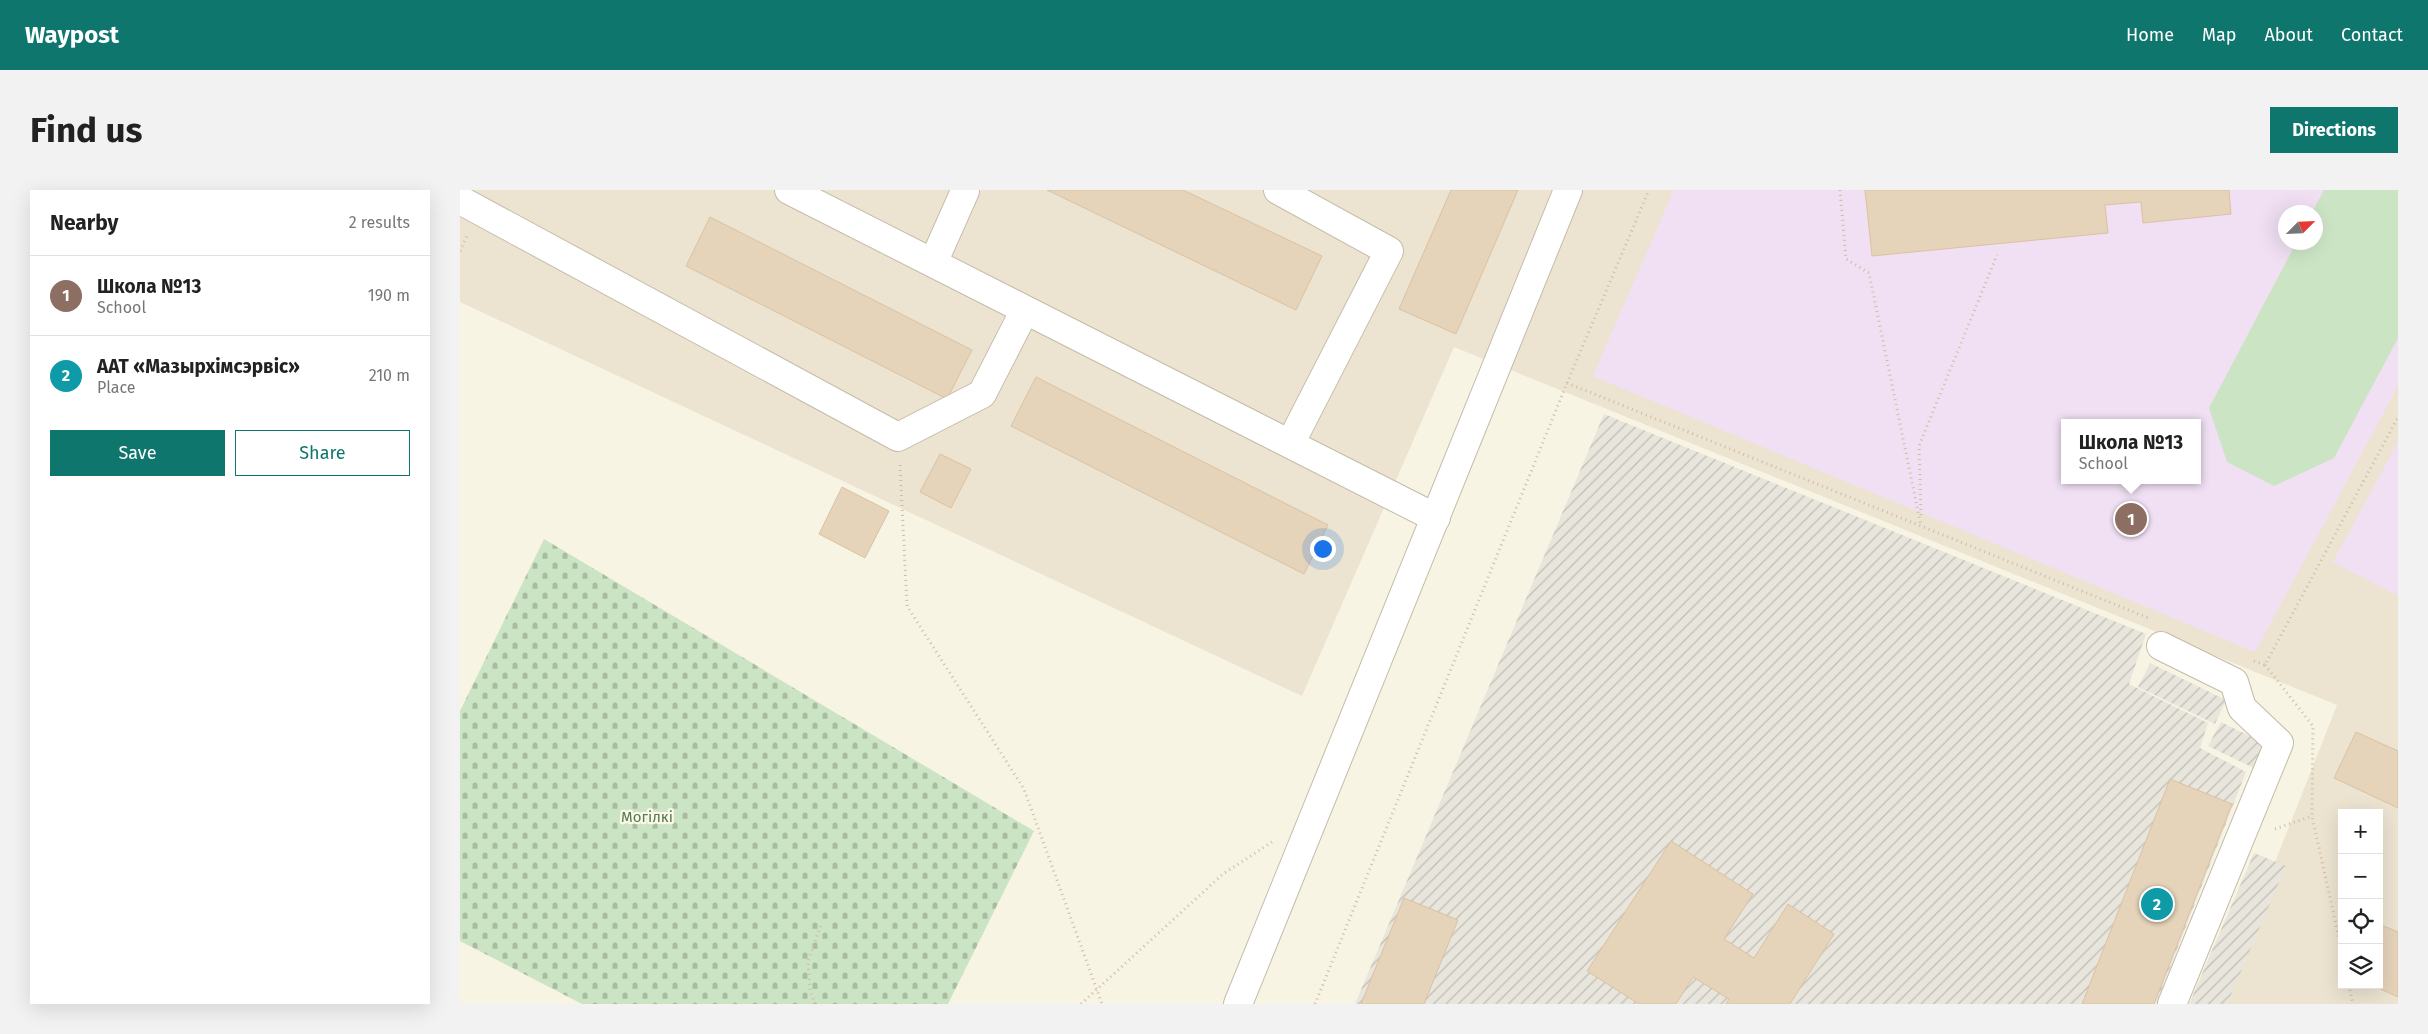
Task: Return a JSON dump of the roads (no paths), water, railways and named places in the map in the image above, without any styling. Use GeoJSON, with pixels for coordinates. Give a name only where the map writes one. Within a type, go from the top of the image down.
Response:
{"type":"FeatureCollection","features":[{"type":"Feature","properties":{"kind":"lane"},"geometry":{"type":"LineString","coordinates":[[789,190],[1436,518]]}},
{"type":"Feature","properties":{"kind":"lane"},"geometry":{"type":"LineString","coordinates":[[1278,190],[1389,251],[1290,444]]}},
{"type":"Feature","properties":{"kind":"lane"},"geometry":{"type":"LineString","coordinates":[[1238,1004],[1568,190]]}},
{"type":"Feature","properties":{"kind":"lane"},"geometry":{"type":"LineString","coordinates":[[933,263],[965,191]]}},
{"type":"Feature","properties":{"kind":"lane"},"geometry":{"type":"LineString","coordinates":[[460,200],[898,437],[982,394],[1025,310]]}},
{"type":"Feature","properties":{"kind":"lane"},"geometry":{"type":"LineString","coordinates":[[2158,634],[2234,682],[2242,708],[2279,744],[2172,1004]]}},
{"type":"Feature","properties":{"kind":"place","name":"Школа №13"},"geometry":{"type":"Point","coordinates":[2131,519]}},
{"type":"Feature","properties":{"kind":"place","name":"ААТ «Мазырхімсэрвіс»"},"geometry":{"type":"Point","coordinates":[2157,904]}},
{"type":"Feature","properties":{"kind":"park label","name":"Могілкі"},"geometry":{"type":"Point","coordinates":[647,817]}}]}
